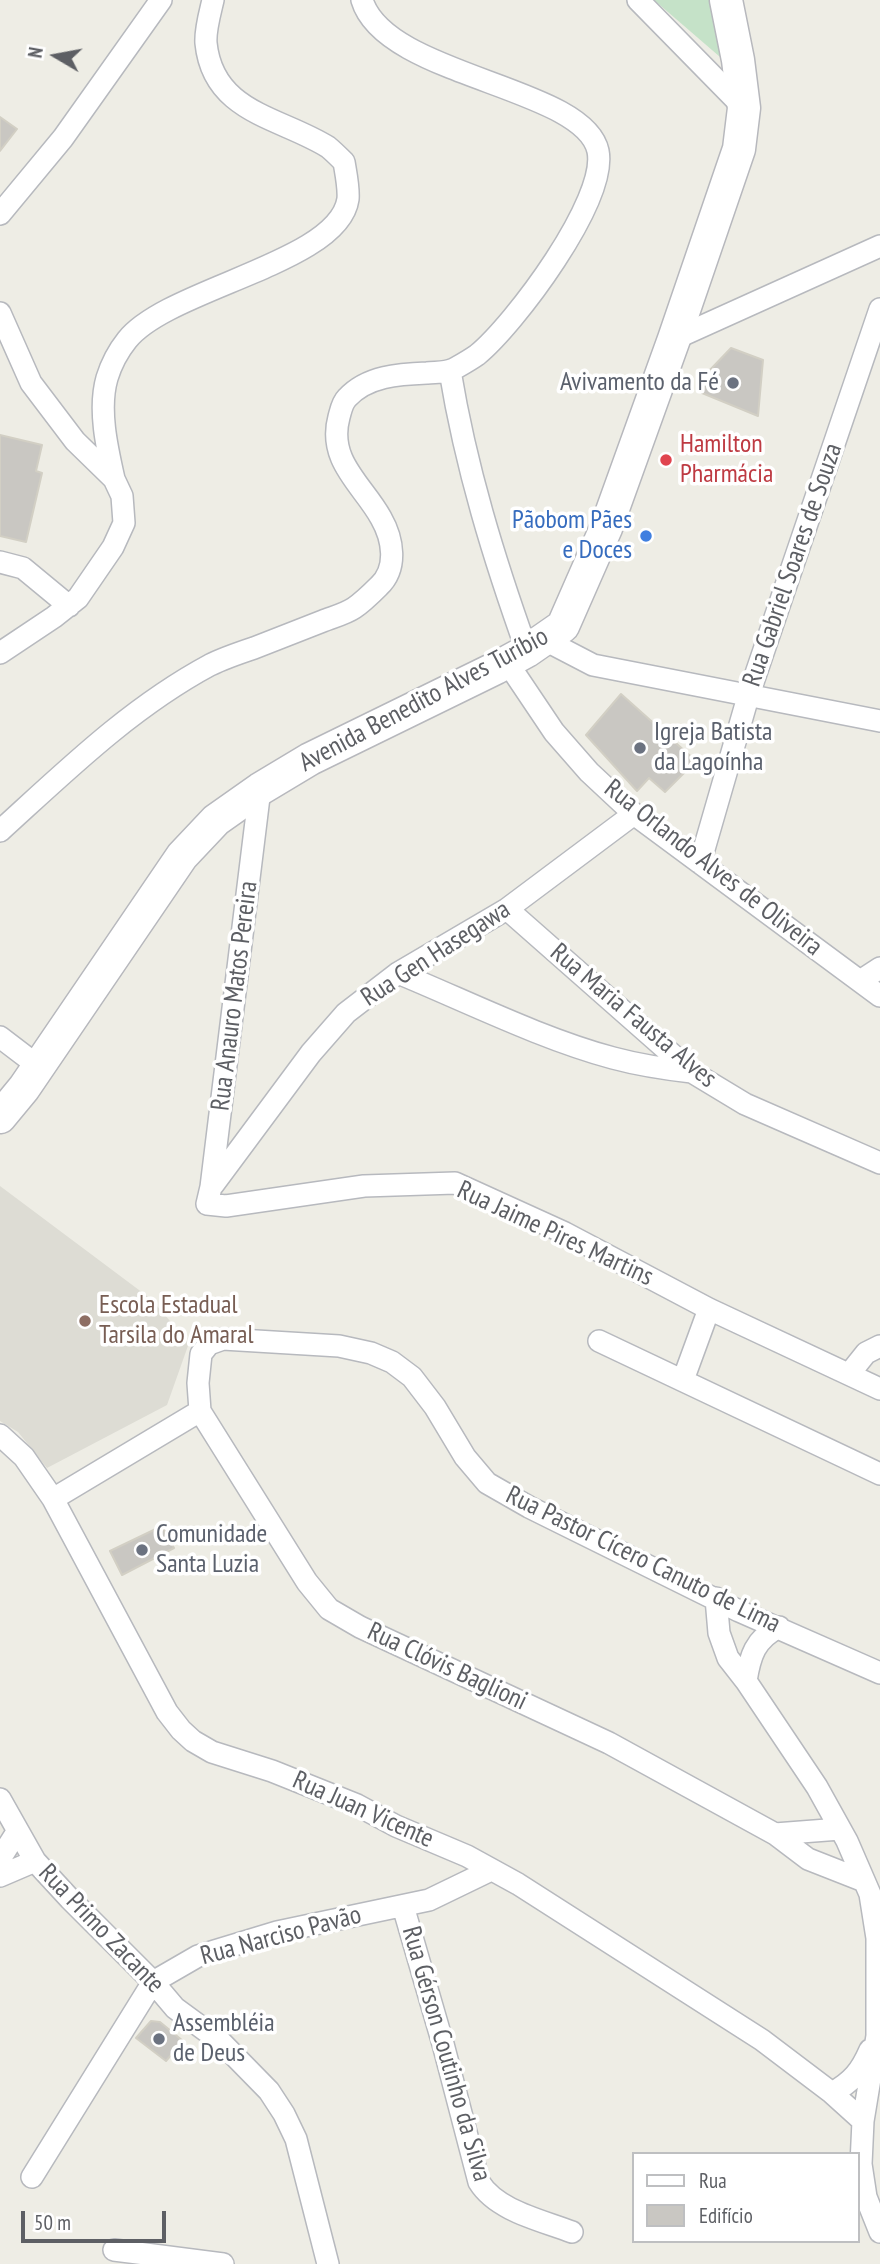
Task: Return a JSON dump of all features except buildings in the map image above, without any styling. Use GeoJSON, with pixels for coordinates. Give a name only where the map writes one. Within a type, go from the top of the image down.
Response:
{"type":"FeatureCollection","features":[{"type":"Feature","properties":{"kind":"main road","name":"Avenida Benedito Alves Turíbio"},"geometry":{"type":"LineString","coordinates":[[0,1117],[24,1088],[88,997],[182,856],[216,820],[310,759],[526,651],[563,626],[606,528],[739,149],[744,108],[726,0]]}},
{"type":"Feature","properties":{"kind":"street"},"geometry":{"type":"LineString","coordinates":[[0,214],[63,138],[161,0]]}},
{"type":"Feature","properties":{"kind":"street"},"geometry":{"type":"LineString","coordinates":[[0,653],[78,598],[113,547],[124,523],[122,496],[114,479],[106,441],[104,411],[107,379],[128,338],[164,311],[286,257],[323,235],[341,217],[348,200],[344,162],[328,148],[266,118],[228,95],[220,84],[213,72],[206,41],[213,0]]}},
{"type":"Feature","properties":{"kind":"street"},"geometry":{"type":"LineString","coordinates":[[0,831],[92,747],[159,694],[214,663],[353,608],[383,583],[392,566],[390,540],[381,517],[354,482],[340,456],[337,425],[344,401],[359,388],[392,374],[450,371],[477,354],[512,318],[570,237],[597,173],[597,151],[584,131],[560,111],[416,52],[386,34],[365,10],[362,0]]}},
{"type":"Feature","properties":{"kind":"street"},"geometry":{"type":"LineString","coordinates":[[638,0],[744,108]]}},
{"type":"Feature","properties":{"kind":"street"},"geometry":{"type":"LineString","coordinates":[[674,339],[880,246]]}},
{"type":"Feature","properties":{"kind":"street","name":"Rua Gabriel Soares de Souza"},"geometry":{"type":"LineString","coordinates":[[700,863],[748,696],[880,309]]}},
{"type":"Feature","properties":{"kind":"street"},"geometry":{"type":"LineString","coordinates":[[0,313],[31,383],[75,441],[114,479]]}},
{"type":"Feature","properties":{"kind":"street","name":"Rua Orlando Alves de Oliveira"},"geometry":{"type":"LineString","coordinates":[[450,371],[459,427],[493,554],[554,732],[589,772],[634,814],[880,996]]}},
{"type":"Feature","properties":{"kind":"street"},"geometry":{"type":"LineString","coordinates":[[0,562],[23,568],[69,606]]}},
{"type":"Feature","properties":{"kind":"street"},"geometry":{"type":"LineString","coordinates":[[526,651],[880,721]]}},
{"type":"Feature","properties":{"kind":"street","name":"Rua Anauro Matos Pereira"},"geometry":{"type":"LineString","coordinates":[[209,1196],[260,789]]}},
{"type":"Feature","properties":{"kind":"street","name":"Rua Gen Hasegawa"},"geometry":{"type":"LineString","coordinates":[[209,1196],[311,1053],[346,1013],[398,973],[507,909],[634,814]]}},
{"type":"Feature","properties":{"kind":"street","name":"Rua Maria Fausta Alves"},"geometry":{"type":"LineString","coordinates":[[507,909],[692,1072],[745,1104],[880,1163]]}},
{"type":"Feature","properties":{"kind":"street"},"geometry":{"type":"LineString","coordinates":[[860,981],[880,968]]}},
{"type":"Feature","properties":{"kind":"street"},"geometry":{"type":"LineString","coordinates":[[398,973],[570,1045],[639,1064],[692,1072]]}},
{"type":"Feature","properties":{"kind":"street"},"geometry":{"type":"LineString","coordinates":[[0,1037],[38,1066]]}},
{"type":"Feature","properties":{"kind":"street","name":"Rua Jaime Pires Martins"},"geometry":{"type":"LineString","coordinates":[[209,1196],[226,1206],[364,1186],[455,1183],[565,1233],[709,1309],[880,1389]]}},
{"type":"Feature","properties":{"kind":"street"},"geometry":{"type":"LineString","coordinates":[[683,1380],[709,1309]]}},
{"type":"Feature","properties":{"kind":"street","name":"Rua Pastor Cícero Canuto de Lima"},"geometry":{"type":"LineString","coordinates":[[209,1344],[223,1339],[339,1346],[371,1353],[392,1362],[412,1377],[435,1407],[465,1457],[487,1483],[529,1507],[739,1611],[880,1673]]}},
{"type":"Feature","properties":{"kind":"street"},"geometry":{"type":"LineString","coordinates":[[599,1341],[880,1474]]}},
{"type":"Feature","properties":{"kind":"street","name":"Rua Clóvis Baglioni"},"geometry":{"type":"LineString","coordinates":[[209,1344],[201,1354],[198,1383],[200,1411],[279,1540],[329,1609],[360,1627],[609,1743],[775,1834],[808,1859],[864,1881]]}},
{"type":"Feature","properties":{"kind":"street"},"geometry":{"type":"LineString","coordinates":[[850,1373],[866,1353],[880,1346]]}},
{"type":"Feature","properties":{"kind":"street"},"geometry":{"type":"LineString","coordinates":[[53,1499],[200,1411]]}},
{"type":"Feature","properties":{"kind":"street","name":"Rua Juan Vicente"},"geometry":{"type":"LineString","coordinates":[[0,1435],[24,1457],[53,1499],[167,1712],[193,1741],[212,1752],[272,1771],[357,1805],[518,1884],[762,2040],[832,2093],[863,2121]]}},
{"type":"Feature","properties":{"kind":"street"},"geometry":{"type":"LineString","coordinates":[[716,1598],[719,1633],[728,1658],[810,1776],[840,1829],[870,1894],[877,1938],[877,2036],[876,2055],[863,2121],[860,2164],[866,2197],[880,2232]]}},
{"type":"Feature","properties":{"kind":"street"},"geometry":{"type":"LineString","coordinates":[[746,1681],[749,1659],[758,1642],[779,1627]]}},
{"type":"Feature","properties":{"kind":"street","name":"Rua Primo Zacante"},"geometry":{"type":"LineString","coordinates":[[0,1799],[35,1861],[175,2008],[220,2041],[269,2091],[296,2139],[328,2264]]}},
{"type":"Feature","properties":{"kind":"street"},"geometry":{"type":"LineString","coordinates":[[775,1834],[840,1829]]}},
{"type":"Feature","properties":{"kind":"street"},"geometry":{"type":"LineString","coordinates":[[0,1859],[17,1832]]}},
{"type":"Feature","properties":{"kind":"street"},"geometry":{"type":"LineString","coordinates":[[0,1876],[35,1861]]}},
{"type":"Feature","properties":{"kind":"street","name":"Rua Narciso Pavão"},"geometry":{"type":"LineString","coordinates":[[153,1982],[198,1956],[277,1932],[429,1900],[491,1870]]}},
{"type":"Feature","properties":{"kind":"street","name":"Rua Gérson Coutinho da Silva"},"geometry":{"type":"LineString","coordinates":[[403,1906],[479,2182],[487,2194],[504,2205],[572,2232]]}},
{"type":"Feature","properties":{"kind":"street"},"geometry":{"type":"LineString","coordinates":[[32,2177],[153,1982]]}},
{"type":"Feature","properties":{"kind":"street"},"geometry":{"type":"LineString","coordinates":[[832,2093],[851,2083],[863,2066],[877,2036]]}},
{"type":"Feature","properties":{"kind":"street"},"geometry":{"type":"LineString","coordinates":[[114,2250],[223,2264]]}},
{"type":"Feature","properties":{"kind":"shaded area","name":"Escola Estadual Tarsila do Amaral"},"geometry":{"type":"Polygon","coordinates":[[[0,1186],[151,1299],[189,1343],[167,1405],[47,1468],[18,1432],[0,1421],[0,1186]]]}},
{"type":"Feature","properties":{"kind":"green space"},"geometry":{"type":"Polygon","coordinates":[[[654,0],[715,0],[727,63],[654,0]]]}},
{"type":"Feature","properties":{"kind":"place","name":"Avivamento da Fé"},"geometry":{"type":"Point","coordinates":[733,383]}},
{"type":"Feature","properties":{"kind":"place","name":"Hamilton Pharmácia"},"geometry":{"type":"Point","coordinates":[666,460]}},
{"type":"Feature","properties":{"kind":"place","name":"Pãobom Pães e Doces"},"geometry":{"type":"Point","coordinates":[646,536]}},
{"type":"Feature","properties":{"kind":"place","name":"Igreja Batista da Lagoínha"},"geometry":{"type":"Point","coordinates":[640,748]}},
{"type":"Feature","properties":{"kind":"place","name":"Escola Estadual Tarsila do Amaral"},"geometry":{"type":"Point","coordinates":[85,1321]}},
{"type":"Feature","properties":{"kind":"place","name":"Comunidade Santa Luzia"},"geometry":{"type":"Point","coordinates":[142,1550]}},
{"type":"Feature","properties":{"kind":"place","name":"Assembléia de Deus"},"geometry":{"type":"Point","coordinates":[159,2039]}}]}
